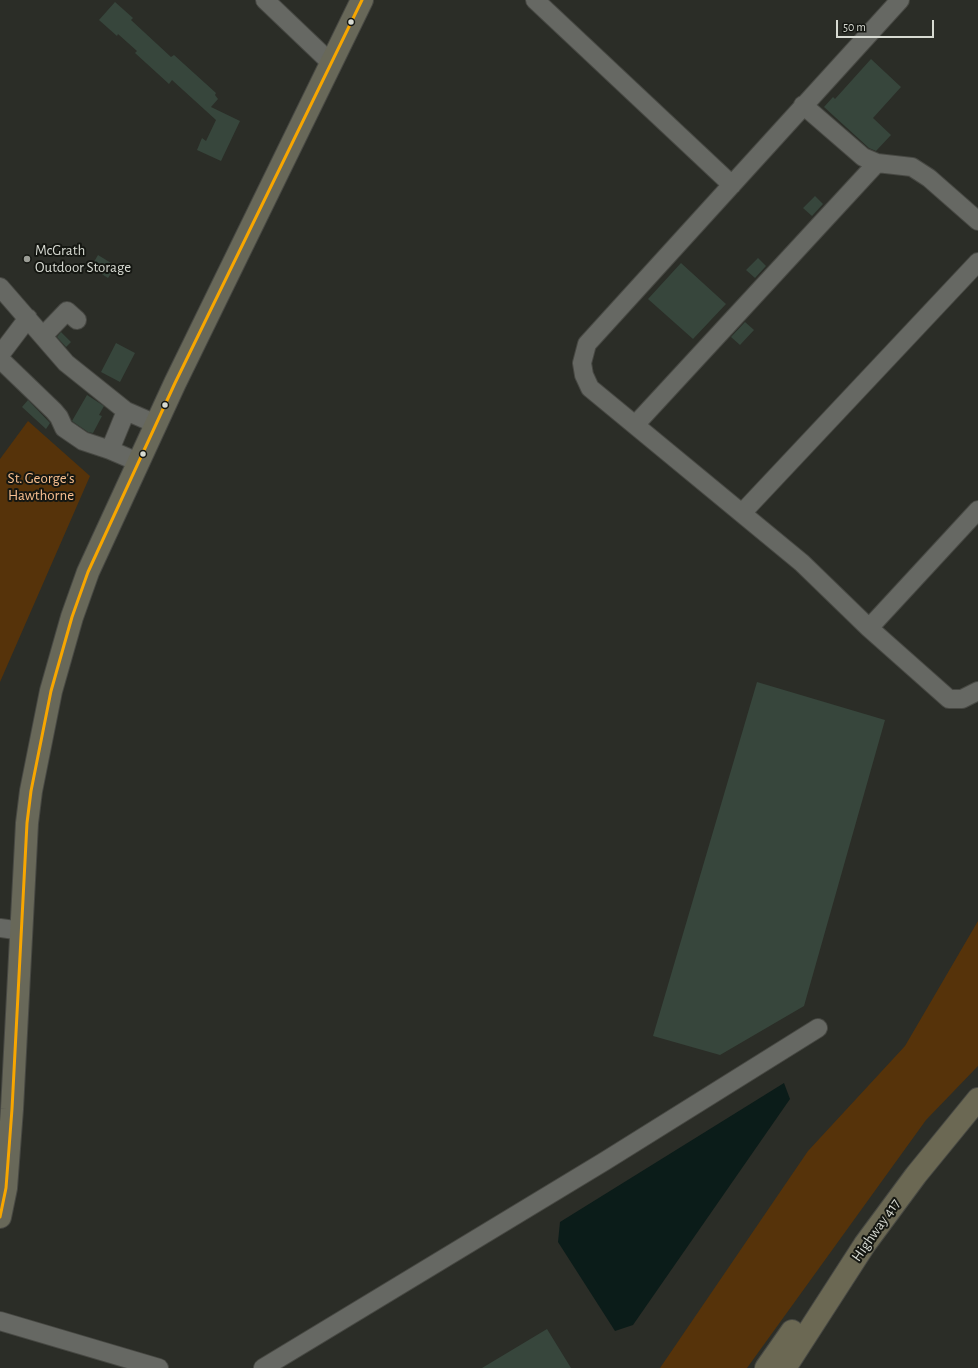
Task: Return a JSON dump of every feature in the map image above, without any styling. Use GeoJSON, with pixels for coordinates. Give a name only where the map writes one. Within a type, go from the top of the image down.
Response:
{"type":"FeatureCollection","features":[{"type":"Feature","properties":{"kind":"highway","name":"Highway 417"},"geometry":{"type":"LineString","coordinates":[[785,1368],[865,1244],[916,1175],[978,1099]]}},
{"type":"Feature","properties":{"kind":"highway"},"geometry":{"type":"LineString","coordinates":[[766,1368],[824,1284],[916,1175]]}},
{"type":"Feature","properties":{"kind":"main road"},"geometry":{"type":"LineString","coordinates":[[0,1217],[6,1188],[12,1109],[27,823],[30,797],[51,691],[72,616],[88,572],[175,383],[362,0]]}},
{"type":"Feature","properties":{"kind":"lane"},"geometry":{"type":"LineString","coordinates":[[265,0],[331,63]]}},
{"type":"Feature","properties":{"kind":"lane"},"geometry":{"type":"LineString","coordinates":[[535,0],[732,185]]}},
{"type":"Feature","properties":{"kind":"lane"},"geometry":{"type":"LineString","coordinates":[[900,0],[587,344],[582,363],[584,375],[590,388],[802,563],[869,628],[948,699],[962,699],[978,691]]}},
{"type":"Feature","properties":{"kind":"lane"},"geometry":{"type":"LineString","coordinates":[[798,112],[863,158],[877,163],[912,167],[929,178],[978,222]]}},
{"type":"Feature","properties":{"kind":"lane"},"geometry":{"type":"LineString","coordinates":[[635,425],[877,163]]}},
{"type":"Feature","properties":{"kind":"lane"},"geometry":{"type":"LineString","coordinates":[[742,513],[978,262]]}},
{"type":"Feature","properties":{"kind":"lane"},"geometry":{"type":"LineString","coordinates":[[0,287],[66,363],[126,411],[156,424]]}},
{"type":"Feature","properties":{"kind":"lane"},"geometry":{"type":"LineString","coordinates":[[43,336],[67,312],[77,320]]}},
{"type":"Feature","properties":{"kind":"lane"},"geometry":{"type":"LineString","coordinates":[[0,355],[28,318]]}},
{"type":"Feature","properties":{"kind":"lane"},"geometry":{"type":"LineString","coordinates":[[0,359],[59,417],[64,428],[83,440],[138,462]]}},
{"type":"Feature","properties":{"kind":"lane"},"geometry":{"type":"LineString","coordinates":[[110,450],[126,411]]}},
{"type":"Feature","properties":{"kind":"lane"},"geometry":{"type":"LineString","coordinates":[[869,628],[978,510]]}},
{"type":"Feature","properties":{"kind":"lane"},"geometry":{"type":"LineString","coordinates":[[0,928],[22,930]]}},
{"type":"Feature","properties":{"kind":"lane"},"geometry":{"type":"LineString","coordinates":[[263,1368],[606,1161],[818,1028]]}},
{"type":"Feature","properties":{"kind":"lane"},"geometry":{"type":"LineString","coordinates":[[0,1321],[159,1368]]}},
{"type":"Feature","properties":{"kind":"green space","name":"St. George's Hawthorne"},"geometry":{"type":"Polygon","coordinates":[[[28,421],[90,476],[0,682],[0,459],[28,421]]]}},
{"type":"Feature","properties":{"kind":"green space"},"geometry":{"type":"Polygon","coordinates":[[[978,921],[978,1066],[926,1120],[747,1368],[660,1368],[808,1151],[905,1046],[978,921]]]}},
{"type":"Feature","properties":{"kind":"shaded area"},"geometry":{"type":"Polygon","coordinates":[[[784,1083],[790,1099],[633,1325],[615,1331],[558,1242],[560,1222],[784,1083]]]}},
{"type":"Feature","properties":{"kind":"building"},"geometry":{"type":"Polygon","coordinates":[[[115,2],[133,18],[131,20],[171,57],[174,55],[216,93],[215,95],[218,99],[211,107],[240,121],[221,161],[197,150],[202,138],[206,141],[216,120],[172,80],[169,84],[135,53],[137,51],[99,20],[115,2]]]}},
{"type":"Feature","properties":{"kind":"building"},"geometry":{"type":"Polygon","coordinates":[[[871,59],[901,87],[873,118],[891,135],[876,151],[869,148],[824,107],[833,97],[835,99],[871,59]]]}},
{"type":"Feature","properties":{"kind":"building"},"geometry":{"type":"Polygon","coordinates":[[[815,196],[823,204],[812,216],[803,208],[815,196]]]}},
{"type":"Feature","properties":{"kind":"building"},"geometry":{"type":"Polygon","coordinates":[[[98,255],[116,266],[108,278],[91,267],[98,255]]]}},
{"type":"Feature","properties":{"kind":"building"},"geometry":{"type":"Polygon","coordinates":[[[758,258],[766,266],[755,278],[746,270],[758,258]]]}},
{"type":"Feature","properties":{"kind":"building"},"geometry":{"type":"Polygon","coordinates":[[[681,263],[726,304],[693,339],[648,299],[681,263]]]}},
{"type":"Feature","properties":{"kind":"building"},"geometry":{"type":"Polygon","coordinates":[[[745,322],[754,330],[740,345],[731,337],[745,322]]]}},
{"type":"Feature","properties":{"kind":"building"},"geometry":{"type":"Polygon","coordinates":[[[61,332],[71,342],[66,347],[57,337],[61,332]]]}},
{"type":"Feature","properties":{"kind":"building"},"geometry":{"type":"Polygon","coordinates":[[[116,343],[135,353],[120,382],[101,372],[116,343]]]}},
{"type":"Feature","properties":{"kind":"building"},"geometry":{"type":"Polygon","coordinates":[[[87,395],[104,406],[99,415],[102,416],[93,433],[88,432],[72,421],[87,395]]]}},
{"type":"Feature","properties":{"kind":"building"},"geometry":{"type":"Polygon","coordinates":[[[28,400],[50,423],[46,429],[22,407],[28,400]]]}},
{"type":"Feature","properties":{"kind":"building"},"geometry":{"type":"Polygon","coordinates":[[[757,682],[885,720],[804,1006],[720,1055],[653,1036],[757,682]]]}},
{"type":"Feature","properties":{"kind":"building"},"geometry":{"type":"Polygon","coordinates":[[[547,1329],[571,1368],[482,1368],[547,1329]]]}},
{"type":"Feature","properties":{"kind":"transit line"},"geometry":{"type":"LineString","coordinates":[[0,1217],[6,1188],[12,1109],[27,823],[31,791],[51,691],[72,617],[88,572],[175,383],[362,0]]}},
{"type":"Feature","properties":{"kind":"place","name":"McGrath Outdoor Storage"},"geometry":{"type":"Point","coordinates":[27,259]}}]}
